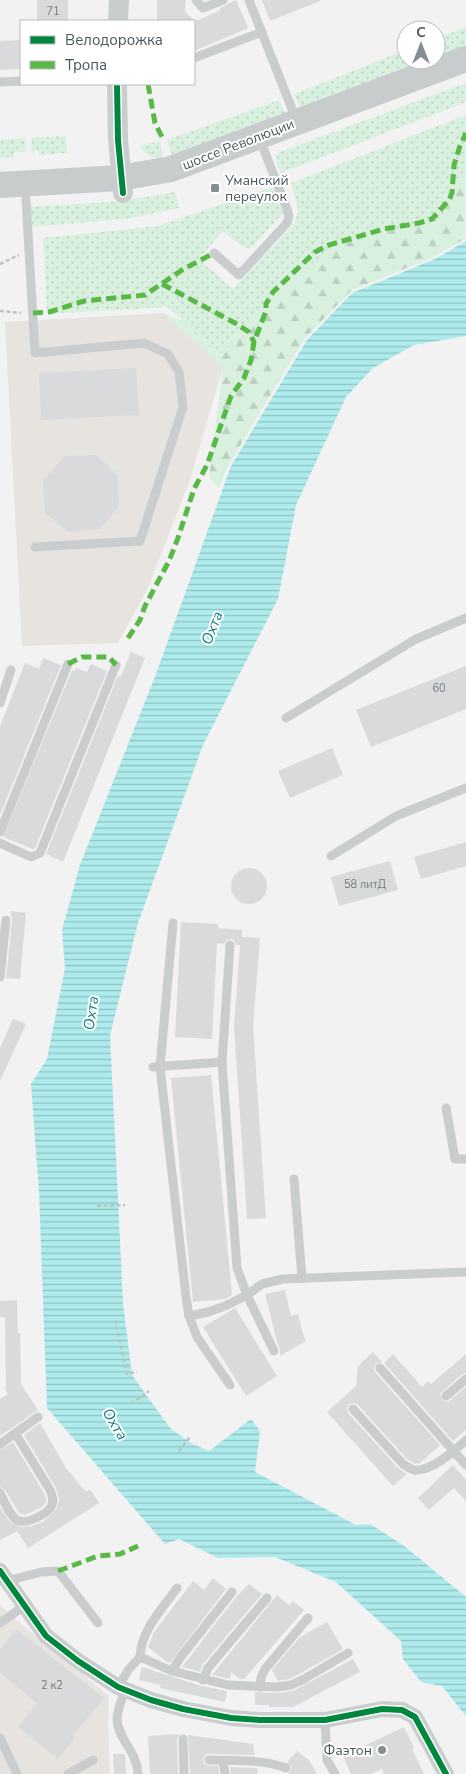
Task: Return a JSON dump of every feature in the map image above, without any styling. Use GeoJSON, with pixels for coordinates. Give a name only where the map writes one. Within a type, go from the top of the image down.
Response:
{"type":"FeatureCollection","features":[{"type":"Feature","properties":{"kind":"main road","name":"шоссе Революции"},"geometry":{"type":"LineString","coordinates":[[0,200],[121,185],[170,169],[466,59]]}},
{"type":"Feature","properties":{"kind":"main road","name":"шоссе Революции"},"geometry":{"type":"LineString","coordinates":[[0,185],[175,183],[466,74]]}},
{"type":"Feature","properties":{"kind":"street"},"geometry":{"type":"LineString","coordinates":[[118,20],[119,0]]}},
{"type":"Feature","properties":{"kind":"street"},"geometry":{"type":"LineString","coordinates":[[117,85],[121,185]]}},
{"type":"Feature","properties":{"kind":"street"},"geometry":{"type":"LineString","coordinates":[[3,1576],[46,1636],[78,1661],[121,1688],[150,1700],[183,1709],[231,1718],[268,1721],[325,1720],[382,1709],[402,1710],[415,1717],[446,1774]]}},
{"type":"Feature","properties":{"kind":"lane"},"geometry":{"type":"LineString","coordinates":[[196,0],[203,8],[223,0]]}},
{"type":"Feature","properties":{"kind":"lane"},"geometry":{"type":"LineString","coordinates":[[249,0],[297,122]]}},
{"type":"Feature","properties":{"kind":"lane"},"geometry":{"type":"LineString","coordinates":[[195,58],[262,32]]}},
{"type":"Feature","properties":{"kind":"lane"},"geometry":{"type":"LineString","coordinates":[[0,82],[20,81]]}},
{"type":"Feature","properties":{"kind":"lane"},"geometry":{"type":"LineString","coordinates":[[214,253],[239,275],[287,223],[289,216],[264,150]]}},
{"type":"Feature","properties":{"kind":"lane"},"geometry":{"type":"LineString","coordinates":[[26,198],[35,353],[144,343],[168,354],[178,372],[183,407],[140,541],[35,547]]}},
{"type":"Feature","properties":{"kind":"lane"},"geometry":{"type":"LineString","coordinates":[[286,718],[416,638],[466,618]]}},
{"type":"Feature","properties":{"kind":"lane"},"geometry":{"type":"LineString","coordinates":[[0,832],[68,664]]}},
{"type":"Feature","properties":{"kind":"lane"},"geometry":{"type":"LineString","coordinates":[[0,842],[31,856],[40,853],[116,665]]}},
{"type":"Feature","properties":{"kind":"lane"},"geometry":{"type":"LineString","coordinates":[[1,700],[10,670]]}},
{"type":"Feature","properties":{"kind":"lane"},"geometry":{"type":"LineString","coordinates":[[330,856],[396,816],[466,788]]}},
{"type":"Feature","properties":{"kind":"lane"},"geometry":{"type":"LineString","coordinates":[[0,977],[6,920]]}},
{"type":"Feature","properties":{"kind":"lane"},"geometry":{"type":"LineString","coordinates":[[173,923],[156,1067],[189,1316],[197,1337],[230,1385]]}},
{"type":"Feature","properties":{"kind":"lane"},"geometry":{"type":"LineString","coordinates":[[230,945],[222,1062],[237,1268],[247,1295],[274,1351]]}},
{"type":"Feature","properties":{"kind":"lane"},"geometry":{"type":"LineString","coordinates":[[156,1067],[222,1062]]}},
{"type":"Feature","properties":{"kind":"lane"},"geometry":{"type":"LineString","coordinates":[[446,1108],[455,1159],[466,1159]]}},
{"type":"Feature","properties":{"kind":"lane"},"geometry":{"type":"LineString","coordinates":[[294,1179],[302,1278]]}},
{"type":"Feature","properties":{"kind":"lane"},"geometry":{"type":"LineString","coordinates":[[189,1316],[217,1309],[247,1295],[262,1284],[283,1279],[466,1272]]}},
{"type":"Feature","properties":{"kind":"lane"},"geometry":{"type":"LineString","coordinates":[[380,1368],[466,1465]]}},
{"type":"Feature","properties":{"kind":"lane"},"geometry":{"type":"LineString","coordinates":[[446,1396],[466,1379]]}},
{"type":"Feature","properties":{"kind":"lane"},"geometry":{"type":"LineString","coordinates":[[353,1409],[403,1464],[414,1470],[427,1468],[454,1452],[466,1440]]}},
{"type":"Feature","properties":{"kind":"lane"},"geometry":{"type":"LineString","coordinates":[[0,1444],[38,1418]]}},
{"type":"Feature","properties":{"kind":"lane"},"geometry":{"type":"LineString","coordinates":[[0,1493],[14,1518],[19,1522],[32,1520],[49,1510],[52,1504],[53,1497],[50,1490],[15,1433]]}},
{"type":"Feature","properties":{"kind":"lane"},"geometry":{"type":"LineString","coordinates":[[3,1576],[58,1572],[98,1623]]}},
{"type":"Feature","properties":{"kind":"lane"},"geometry":{"type":"LineString","coordinates":[[138,1774],[138,1766],[133,1752],[119,1731],[117,1721],[121,1688],[129,1668],[140,1657],[142,1640],[146,1632],[177,1588]]}},
{"type":"Feature","properties":{"kind":"lane"},"geometry":{"type":"LineString","coordinates":[[172,1671],[232,1592]]}},
{"type":"Feature","properties":{"kind":"lane"},"geometry":{"type":"LineString","coordinates":[[203,1680],[208,1668],[267,1598]]}},
{"type":"Feature","properties":{"kind":"lane"},"geometry":{"type":"LineString","coordinates":[[0,1623],[24,1606]]}},
{"type":"Feature","properties":{"kind":"lane"},"geometry":{"type":"LineString","coordinates":[[260,1687],[265,1669],[308,1618]]}},
{"type":"Feature","properties":{"kind":"lane"},"geometry":{"type":"LineString","coordinates":[[140,1657],[172,1671],[228,1686],[278,1688],[304,1679],[348,1653]]}},
{"type":"Feature","properties":{"kind":"lane"},"geometry":{"type":"LineString","coordinates":[[325,1720],[327,1760],[335,1774]]}},
{"type":"Feature","properties":{"kind":"lane"},"geometry":{"type":"LineString","coordinates":[[0,1738],[17,1774]]}},
{"type":"Feature","properties":{"kind":"lane"},"geometry":{"type":"LineString","coordinates":[[183,1739],[184,1774]]}},
{"type":"Feature","properties":{"kind":"lane"},"geometry":{"type":"LineString","coordinates":[[68,1774],[93,1760]]}},
{"type":"Feature","properties":{"kind":"lane"},"geometry":{"type":"LineString","coordinates":[[209,1760],[277,1765],[286,1768]]}},
{"type":"Feature","properties":{"kind":"lane"},"geometry":{"type":"LineString","coordinates":[[224,1761],[225,1774]]}},
{"type":"Feature","properties":{"kind":"lane"},"geometry":{"type":"LineString","coordinates":[[266,1764],[266,1774]]}},
{"type":"Feature","properties":{"kind":"path"},"geometry":{"type":"LineString","coordinates":[[0,264],[29,250]]}},
{"type":"Feature","properties":{"kind":"path"},"geometry":{"type":"LineString","coordinates":[[0,312],[33,312]]}},
{"type":"Feature","properties":{"kind":"path"},"geometry":{"type":"LineString","coordinates":[[97,1206],[125,1205]]}},
{"type":"Feature","properties":{"kind":"path"},"geometry":{"type":"LineString","coordinates":[[115,1320],[127,1374],[138,1372]]}},
{"type":"Feature","properties":{"kind":"path"},"geometry":{"type":"LineString","coordinates":[[131,1404],[149,1391]]}},
{"type":"Feature","properties":{"kind":"path"},"geometry":{"type":"LineString","coordinates":[[178,1451],[190,1437]]}},
{"type":"Feature","properties":{"kind":"shaded area"},"geometry":{"type":"Polygon","coordinates":[[[163,313],[223,367],[190,480],[148,588],[118,643],[22,646],[5,322],[163,313]]]}},
{"type":"Feature","properties":{"kind":"shaded area"},"geometry":{"type":"Polygon","coordinates":[[[0,1605],[109,1696],[110,1774],[0,1774],[0,1605]]]}},
{"type":"Feature","properties":{"kind":"green space"},"geometry":{"type":"Polygon","coordinates":[[[466,27],[466,50],[446,58],[446,35],[466,27]]]}},
{"type":"Feature","properties":{"kind":"green space"},"geometry":{"type":"Polygon","coordinates":[[[396,54],[396,70],[413,70],[302,112],[294,94],[396,54]]]}},
{"type":"Feature","properties":{"kind":"green space"},"geometry":{"type":"Polygon","coordinates":[[[466,83],[466,102],[281,173],[276,162],[277,153],[466,83]]]}},
{"type":"Feature","properties":{"kind":"green space"},"geometry":{"type":"Polygon","coordinates":[[[279,100],[287,118],[172,157],[167,140],[279,100]]]}},
{"type":"Feature","properties":{"kind":"green space"},"geometry":{"type":"Polygon","coordinates":[[[466,115],[466,170],[446,190],[444,218],[345,241],[287,281],[220,356],[167,307],[47,314],[43,238],[158,226],[270,188],[275,189],[283,213],[253,246],[248,248],[242,246],[223,231],[199,259],[233,289],[295,223],[298,209],[291,183],[466,115]]]}},
{"type":"Feature","properties":{"kind":"green space"},"geometry":{"type":"Polygon","coordinates":[[[66,136],[67,153],[39,155],[39,151],[31,151],[32,138],[66,136]]]}},
{"type":"Feature","properties":{"kind":"green space"},"geometry":{"type":"Polygon","coordinates":[[[26,138],[25,152],[14,152],[14,157],[0,158],[0,140],[26,138]]]}},
{"type":"Feature","properties":{"kind":"green space"},"geometry":{"type":"Polygon","coordinates":[[[160,141],[163,158],[144,152],[139,146],[160,141]]]}},
{"type":"Feature","properties":{"kind":"green space"},"geometry":{"type":"Polygon","coordinates":[[[466,170],[465,239],[433,257],[351,291],[304,339],[228,466],[219,488],[209,477],[223,367],[163,313],[185,322],[220,356],[287,281],[345,241],[444,218],[446,190],[466,170]]]}},
{"type":"Feature","properties":{"kind":"green space"},"geometry":{"type":"Polygon","coordinates":[[[175,192],[179,208],[126,219],[30,227],[29,207],[123,201],[175,192]]]}},
{"type":"Feature","properties":{"kind":"water","name":"Охта"},"geometry":{"type":"Polygon","coordinates":[[[466,241],[466,336],[414,345],[373,368],[346,397],[296,505],[278,599],[203,745],[138,923],[110,1035],[123,1303],[132,1375],[170,1428],[191,1443],[209,1451],[251,1419],[260,1431],[255,1472],[356,1525],[370,1524],[403,1545],[466,1597],[466,1716],[442,1686],[421,1682],[403,1659],[401,1641],[336,1582],[275,1557],[218,1558],[179,1539],[165,1544],[47,1408],[39,1192],[31,1084],[47,1059],[65,968],[62,930],[80,865],[156,674],[231,466],[307,340],[352,293],[435,259],[466,241]]]}},
{"type":"Feature","properties":{"kind":"building"},"geometry":{"type":"Polygon","coordinates":[[[37,0],[68,0],[68,20],[37,20],[37,0]]]}},
{"type":"Feature","properties":{"kind":"building"},"geometry":{"type":"Polygon","coordinates":[[[157,0],[186,0],[185,12],[194,20],[157,20],[157,0]]]}},
{"type":"Feature","properties":{"kind":"building"},"geometry":{"type":"Polygon","coordinates":[[[236,0],[248,28],[195,51],[195,22],[221,10],[220,8],[236,0]]]}},
{"type":"Feature","properties":{"kind":"building"},"geometry":{"type":"Polygon","coordinates":[[[262,0],[320,0],[320,1],[270,21],[262,0]]]}},
{"type":"Feature","properties":{"kind":"building"},"geometry":{"type":"Polygon","coordinates":[[[20,40],[20,69],[0,70],[0,41],[20,40]]]}},
{"type":"Feature","properties":{"kind":"building"},"geometry":{"type":"Polygon","coordinates":[[[136,368],[139,415],[41,420],[39,373],[136,368]]]}},
{"type":"Feature","properties":{"kind":"building"},"geometry":{"type":"Polygon","coordinates":[[[96,455],[118,475],[119,507],[100,529],[68,532],[45,513],[43,481],[64,456],[96,455]]]}},
{"type":"Feature","properties":{"kind":"building"},"geometry":{"type":"Polygon","coordinates":[[[131,652],[145,658],[63,862],[46,854],[118,676],[121,676],[131,652]]]}},
{"type":"Feature","properties":{"kind":"building"},"geometry":{"type":"Polygon","coordinates":[[[43,658],[61,665],[0,815],[0,726],[25,663],[39,669],[43,658]]]}},
{"type":"Feature","properties":{"kind":"building"},"geometry":{"type":"Polygon","coordinates":[[[91,664],[107,671],[35,848],[33,849],[3,837],[72,670],[75,671],[76,668],[87,672],[91,664]]]}},
{"type":"Feature","properties":{"kind":"building"},"geometry":{"type":"Polygon","coordinates":[[[466,666],[466,709],[371,747],[356,710],[466,666]]]}},
{"type":"Feature","properties":{"kind":"building"},"geometry":{"type":"Polygon","coordinates":[[[332,748],[343,775],[290,798],[278,771],[332,748]]]}},
{"type":"Feature","properties":{"kind":"building"},"geometry":{"type":"Polygon","coordinates":[[[466,842],[466,866],[421,879],[414,857],[466,842]]]}},
{"type":"Feature","properties":{"kind":"building"},"geometry":{"type":"Polygon","coordinates":[[[390,861],[398,890],[339,906],[331,877],[390,861]]]}},
{"type":"Feature","properties":{"kind":"building"},"geometry":{"type":"Polygon","coordinates":[[[249,868],[256,869],[262,873],[266,879],[266,893],[262,899],[256,903],[249,904],[242,903],[236,899],[232,893],[231,886],[232,879],[236,873],[242,869],[249,868]]]}},
{"type":"Feature","properties":{"kind":"building"},"geometry":{"type":"Polygon","coordinates":[[[11,911],[26,913],[20,979],[6,978],[12,921],[11,911]]]}},
{"type":"Feature","properties":{"kind":"building"},"geometry":{"type":"Polygon","coordinates":[[[181,922],[218,924],[218,928],[242,930],[242,937],[260,938],[253,1026],[266,1218],[247,1219],[234,1027],[240,945],[236,945],[234,940],[231,939],[227,940],[224,944],[217,943],[212,1039],[175,1037],[181,922]]]}},
{"type":"Feature","properties":{"kind":"building"},"geometry":{"type":"Polygon","coordinates":[[[13,1019],[26,1024],[0,1081],[0,1048],[13,1019]]]}},
{"type":"Feature","properties":{"kind":"building"},"geometry":{"type":"Polygon","coordinates":[[[211,1075],[232,1295],[225,1299],[193,1302],[171,1078],[211,1075]]]}},
{"type":"Feature","properties":{"kind":"building"},"geometry":{"type":"Polygon","coordinates":[[[285,1290],[291,1316],[298,1314],[306,1341],[280,1356],[280,1349],[265,1294],[285,1290]]]}},
{"type":"Feature","properties":{"kind":"building"},"geometry":{"type":"Polygon","coordinates":[[[17,1300],[21,1384],[38,1410],[0,1436],[0,1399],[8,1394],[4,1388],[6,1387],[5,1317],[0,1317],[0,1301],[17,1300]]]}},
{"type":"Feature","properties":{"kind":"building"},"geometry":{"type":"Polygon","coordinates":[[[235,1308],[277,1376],[246,1396],[203,1327],[235,1308]]]}},
{"type":"Feature","properties":{"kind":"building"},"geometry":{"type":"Polygon","coordinates":[[[373,1352],[382,1362],[376,1364],[375,1372],[440,1445],[420,1463],[415,1464],[407,1459],[358,1405],[354,1403],[349,1404],[347,1408],[348,1413],[398,1468],[407,1474],[393,1486],[327,1412],[356,1386],[358,1366],[373,1352]]]}},
{"type":"Feature","properties":{"kind":"building"},"geometry":{"type":"Polygon","coordinates":[[[393,1354],[422,1387],[428,1381],[431,1384],[466,1354],[466,1373],[462,1374],[440,1394],[442,1400],[448,1402],[466,1387],[466,1430],[453,1441],[384,1363],[393,1354]]]}},
{"type":"Feature","properties":{"kind":"building"},"geometry":{"type":"Polygon","coordinates":[[[40,1423],[66,1468],[86,1492],[90,1489],[99,1503],[28,1548],[17,1531],[0,1540],[0,1507],[10,1522],[21,1527],[32,1526],[44,1521],[57,1508],[59,1499],[56,1488],[24,1435],[40,1423]]]}},
{"type":"Feature","properties":{"kind":"building"},"geometry":{"type":"Polygon","coordinates":[[[13,1442],[46,1499],[42,1507],[25,1515],[19,1513],[5,1490],[0,1487],[0,1450],[13,1442]]]}},
{"type":"Feature","properties":{"kind":"building"},"geometry":{"type":"Polygon","coordinates":[[[453,1465],[466,1480],[466,1501],[454,1488],[429,1510],[418,1498],[453,1465]]]}},
{"type":"Feature","properties":{"kind":"building"},"geometry":{"type":"Polygon","coordinates":[[[213,1578],[226,1589],[170,1663],[167,1662],[148,1647],[154,1632],[193,1581],[204,1590],[213,1578]]]}},
{"type":"Feature","properties":{"kind":"building"},"geometry":{"type":"Polygon","coordinates":[[[249,1584],[262,1594],[203,1664],[200,1672],[182,1667],[236,1597],[249,1584]]]}},
{"type":"Feature","properties":{"kind":"building"},"geometry":{"type":"Polygon","coordinates":[[[277,1595],[289,1605],[293,1601],[304,1610],[244,1679],[240,1679],[231,1672],[230,1679],[212,1675],[277,1595]]]}},
{"type":"Feature","properties":{"kind":"building"},"geometry":{"type":"Polygon","coordinates":[[[327,1622],[343,1649],[289,1679],[278,1681],[272,1670],[300,1637],[327,1622]]]}},
{"type":"Feature","properties":{"kind":"building"},"geometry":{"type":"Polygon","coordinates":[[[16,1629],[104,1698],[73,1736],[75,1738],[58,1759],[18,1727],[37,1703],[0,1673],[0,1650],[16,1629]]]}},
{"type":"Feature","properties":{"kind":"building"},"geometry":{"type":"Polygon","coordinates":[[[353,1659],[360,1672],[293,1707],[255,1705],[255,1692],[277,1693],[293,1691],[353,1659]]]}},
{"type":"Feature","properties":{"kind":"building"},"geometry":{"type":"Polygon","coordinates":[[[142,1667],[201,1686],[227,1691],[225,1702],[160,1688],[161,1685],[139,1680],[142,1667]]]}},
{"type":"Feature","properties":{"kind":"building","name":"Фаэтон"},"geometry":{"type":"Polygon","coordinates":[[[404,1727],[424,1774],[384,1774],[382,1769],[371,1774],[351,1774],[343,1756],[404,1727]]]}},
{"type":"Feature","properties":{"kind":"building"},"geometry":{"type":"Polygon","coordinates":[[[180,1734],[177,1739],[178,1774],[150,1774],[148,1736],[180,1734]]]}},
{"type":"Feature","properties":{"kind":"building"},"geometry":{"type":"Polygon","coordinates":[[[188,1735],[253,1744],[255,1755],[206,1754],[203,1759],[204,1763],[208,1766],[218,1766],[219,1774],[190,1774],[188,1735]]]}},
{"type":"Feature","properties":{"kind":"building"},"geometry":{"type":"Polygon","coordinates":[[[297,1751],[309,1760],[317,1774],[288,1774],[292,1767],[287,1762],[297,1751]]]}},
{"type":"Feature","properties":{"kind":"building"},"geometry":{"type":"Polygon","coordinates":[[[113,1754],[125,1754],[126,1774],[114,1774],[113,1754]]]}},
{"type":"Feature","properties":{"kind":"building"},"geometry":{"type":"Polygon","coordinates":[[[230,1767],[257,1768],[258,1774],[231,1774],[230,1767]]]}},
{"type":"Feature","properties":{"kind":"marked path"},"geometry":{"type":"LineString","coordinates":[[148,85],[155,123],[162,137]]}},
{"type":"Feature","properties":{"kind":"marked path"},"geometry":{"type":"LineString","coordinates":[[128,638],[140,620],[145,606],[169,561],[194,489],[207,465],[231,396],[244,378],[251,360],[254,342],[266,311],[266,304],[273,292],[315,252],[329,245],[384,229],[432,219],[449,200],[452,193],[454,165],[466,133]]}},
{"type":"Feature","properties":{"kind":"marked path"},"geometry":{"type":"LineString","coordinates":[[33,313],[49,312],[84,301],[145,295],[182,270],[214,253]]}},
{"type":"Feature","properties":{"kind":"marked path"},"geometry":{"type":"LineString","coordinates":[[162,284],[235,323],[249,332],[254,342]]}},
{"type":"Feature","properties":{"kind":"marked path"},"geometry":{"type":"LineString","coordinates":[[68,664],[82,657],[109,657],[116,665]]}},
{"type":"Feature","properties":{"kind":"marked path"},"geometry":{"type":"LineString","coordinates":[[58,1571],[98,1556],[120,1554],[138,1546]]}},
{"type":"Feature","properties":{"kind":"cycle path"},"geometry":{"type":"LineString","coordinates":[[117,85],[118,140],[123,193]]}},
{"type":"Feature","properties":{"kind":"cycle path"},"geometry":{"type":"LineString","coordinates":[[0,1571],[46,1636],[78,1661],[118,1687],[151,1700],[183,1709],[231,1718],[325,1720],[382,1709],[402,1710],[415,1717],[446,1774]]}},
{"type":"Feature","properties":{"kind":"place","name":"Уманский переулок"},"geometry":{"type":"Point","coordinates":[215,188]}},
{"type":"Feature","properties":{"kind":"place","name":"Фаэтон"},"geometry":{"type":"Point","coordinates":[382,1750]}}]}
